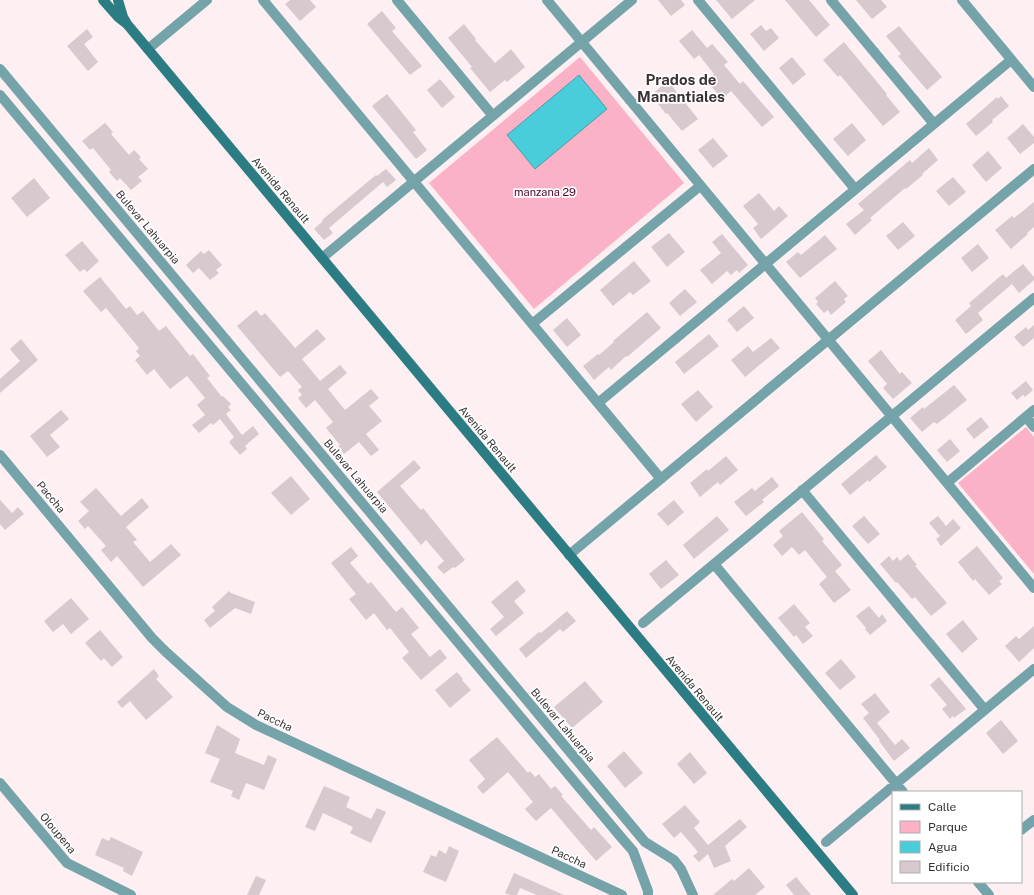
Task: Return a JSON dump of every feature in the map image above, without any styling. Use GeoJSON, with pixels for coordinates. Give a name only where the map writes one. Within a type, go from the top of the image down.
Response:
{"type":"FeatureCollection","features":[{"type":"Feature","properties":{"kind":"street","name":"Avenida Renault"},"geometry":{"type":"LineString","coordinates":[[103,0],[118,17],[127,24],[148,49],[853,895]]}},
{"type":"Feature","properties":{"kind":"street"},"geometry":{"type":"LineString","coordinates":[[118,0],[123,17],[127,24]]}},
{"type":"Feature","properties":{"kind":"street"},"geometry":{"type":"LineString","coordinates":[[148,49],[207,0]]}},
{"type":"Feature","properties":{"kind":"street"},"geometry":{"type":"LineString","coordinates":[[263,0],[661,479]]}},
{"type":"Feature","properties":{"kind":"street"},"geometry":{"type":"LineString","coordinates":[[397,0],[493,116]]}},
{"type":"Feature","properties":{"kind":"street"},"geometry":{"type":"LineString","coordinates":[[547,0],[1034,588]]}},
{"type":"Feature","properties":{"kind":"street"},"geometry":{"type":"LineString","coordinates":[[322,258],[632,0]]}},
{"type":"Feature","properties":{"kind":"street"},"geometry":{"type":"LineString","coordinates":[[698,0],[855,189]]}},
{"type":"Feature","properties":{"kind":"street"},"geometry":{"type":"LineString","coordinates":[[831,0],[934,124]]}},
{"type":"Feature","properties":{"kind":"street"},"geometry":{"type":"LineString","coordinates":[[962,0],[1034,87]]}},
{"type":"Feature","properties":{"kind":"street"},"geometry":{"type":"LineString","coordinates":[[598,403],[1011,60]]}},
{"type":"Feature","properties":{"kind":"street","name":"Bulevar Lahuarpia"},"geometry":{"type":"LineString","coordinates":[[0,69],[645,842],[674,860],[681,869],[693,895]]}},
{"type":"Feature","properties":{"kind":"street"},"geometry":{"type":"LineString","coordinates":[[0,95],[633,851],[648,891],[648,895]]}},
{"type":"Feature","properties":{"kind":"street"},"geometry":{"type":"LineString","coordinates":[[569,555],[1034,170]]}},
{"type":"Feature","properties":{"kind":"street"},"geometry":{"type":"LineString","coordinates":[[532,324],[700,186]]}},
{"type":"Feature","properties":{"kind":"street"},"geometry":{"type":"LineString","coordinates":[[643,622],[1034,298]]}},
{"type":"Feature","properties":{"kind":"street"},"geometry":{"type":"LineString","coordinates":[[947,483],[1034,410]]}},
{"type":"Feature","properties":{"kind":"street"},"geometry":{"type":"LineString","coordinates":[[1026,417],[1034,427]]}},
{"type":"Feature","properties":{"kind":"street","name":"Paccha"},"geometry":{"type":"LineString","coordinates":[[0,455],[4,467],[152,638],[227,707],[256,725],[622,895]]}},
{"type":"Feature","properties":{"kind":"street"},"geometry":{"type":"LineString","coordinates":[[802,490],[985,710]]}},
{"type":"Feature","properties":{"kind":"street"},"geometry":{"type":"LineString","coordinates":[[714,564],[902,791]]}},
{"type":"Feature","properties":{"kind":"street"},"geometry":{"type":"LineString","coordinates":[[826,842],[1034,669]]}},
{"type":"Feature","properties":{"kind":"street","name":"Oloupena"},"geometry":{"type":"LineString","coordinates":[[0,783],[67,863],[131,895]]}},
{"type":"Feature","properties":{"kind":"street"},"geometry":{"type":"LineString","coordinates":[[1022,829],[1034,820]]}},
{"type":"Feature","properties":{"kind":"street"},"geometry":{"type":"LineString","coordinates":[[633,851],[640,844],[645,842]]}},
{"type":"Feature","properties":{"kind":"street"},"geometry":{"type":"LineString","coordinates":[[979,883],[989,895]]}},
{"type":"Feature","properties":{"kind":"green space","name":"manzana 29"},"geometry":{"type":"Polygon","coordinates":[[[580,57],[684,183],[534,309],[429,183],[580,57]]]}},
{"type":"Feature","properties":{"kind":"green space"},"geometry":{"type":"Polygon","coordinates":[[[1026,427],[1034,437],[1034,574],[958,483],[1026,427]]]}},
{"type":"Feature","properties":{"kind":"water"},"geometry":{"type":"Polygon","coordinates":[[[579,75],[607,109],[535,169],[507,135],[579,75]]]}},
{"type":"Feature","properties":{"kind":"building"},"geometry":{"type":"Polygon","coordinates":[[[290,0],[310,0],[316,7],[300,21],[285,4],[290,0]]]}},
{"type":"Feature","properties":{"kind":"building"},"geometry":{"type":"Polygon","coordinates":[[[658,0],[681,0],[685,5],[671,16],[658,0]]]}},
{"type":"Feature","properties":{"kind":"building"},"geometry":{"type":"Polygon","coordinates":[[[716,0],[755,0],[732,19],[716,0]]]}},
{"type":"Feature","properties":{"kind":"building"},"geometry":{"type":"Polygon","coordinates":[[[785,0],[809,0],[830,25],[816,37],[785,0]]]}},
{"type":"Feature","properties":{"kind":"building"},"geometry":{"type":"Polygon","coordinates":[[[856,0],[881,0],[887,7],[872,19],[856,0]]]}},
{"type":"Feature","properties":{"kind":"building"},"geometry":{"type":"Polygon","coordinates":[[[382,11],[396,28],[392,31],[422,66],[410,75],[367,24],[382,11]]]}},
{"type":"Feature","properties":{"kind":"building"},"geometry":{"type":"Polygon","coordinates":[[[464,24],[476,39],[475,40],[495,63],[511,49],[525,67],[507,82],[505,80],[490,92],[448,38],[464,24]]]}},
{"type":"Feature","properties":{"kind":"building"},"geometry":{"type":"Polygon","coordinates":[[[761,25],[766,31],[771,28],[779,38],[764,51],[750,34],[761,25]]]}},
{"type":"Feature","properties":{"kind":"building"},"geometry":{"type":"Polygon","coordinates":[[[899,26],[942,77],[927,90],[898,56],[901,54],[886,36],[899,26]]]}},
{"type":"Feature","properties":{"kind":"building"},"geometry":{"type":"Polygon","coordinates":[[[87,29],[93,37],[84,44],[98,62],[88,71],[67,46],[87,29]]]}},
{"type":"Feature","properties":{"kind":"building"},"geometry":{"type":"Polygon","coordinates":[[[692,30],[707,48],[712,44],[728,62],[724,65],[740,84],[743,81],[774,117],[762,127],[731,91],[722,99],[706,80],[714,74],[699,55],[694,59],[679,41],[692,30]]]}},
{"type":"Feature","properties":{"kind":"building"},"geometry":{"type":"Polygon","coordinates":[[[844,42],[900,112],[883,126],[840,75],[838,77],[823,60],[844,42]]]}},
{"type":"Feature","properties":{"kind":"building"},"geometry":{"type":"Polygon","coordinates":[[[792,57],[806,74],[793,85],[779,68],[792,57]]]}},
{"type":"Feature","properties":{"kind":"building"},"geometry":{"type":"Polygon","coordinates":[[[440,79],[455,97],[442,108],[427,90],[440,79]]]}},
{"type":"Feature","properties":{"kind":"building"},"geometry":{"type":"Polygon","coordinates":[[[668,81],[698,119],[682,131],[651,95],[668,81]]]}},
{"type":"Feature","properties":{"kind":"building"},"geometry":{"type":"Polygon","coordinates":[[[387,94],[416,130],[413,132],[427,150],[416,159],[372,106],[387,94]]]}},
{"type":"Feature","properties":{"kind":"building"},"geometry":{"type":"Polygon","coordinates":[[[1001,96],[1009,106],[976,136],[966,124],[997,97],[998,99],[1001,96]]]}},
{"type":"Feature","properties":{"kind":"building"},"geometry":{"type":"Polygon","coordinates":[[[105,123],[113,132],[111,134],[129,155],[134,150],[141,157],[139,159],[148,169],[138,177],[142,181],[131,190],[120,178],[117,181],[109,172],[111,170],[93,148],[90,150],[82,141],[105,123]]]}},
{"type":"Feature","properties":{"kind":"building"},"geometry":{"type":"Polygon","coordinates":[[[852,123],[866,140],[848,156],[833,139],[852,123]]]}},
{"type":"Feature","properties":{"kind":"building"},"geometry":{"type":"Polygon","coordinates":[[[1023,124],[1034,137],[1034,143],[1020,154],[1007,138],[1023,124]]]}},
{"type":"Feature","properties":{"kind":"building"},"geometry":{"type":"Polygon","coordinates":[[[713,138],[728,156],[713,168],[698,150],[713,138]]]}},
{"type":"Feature","properties":{"kind":"building"},"geometry":{"type":"Polygon","coordinates":[[[929,148],[938,160],[922,174],[923,175],[906,189],[905,188],[870,218],[872,220],[855,235],[846,224],[864,210],[858,204],[910,160],[912,163],[929,148]]]}},
{"type":"Feature","properties":{"kind":"building"},"geometry":{"type":"Polygon","coordinates":[[[988,151],[1002,168],[986,182],[972,165],[988,151]]]}},
{"type":"Feature","properties":{"kind":"building"},"geometry":{"type":"Polygon","coordinates":[[[386,169],[396,180],[387,187],[383,182],[329,228],[333,233],[324,240],[314,229],[323,221],[322,220],[376,175],[377,176],[386,169]]]}},
{"type":"Feature","properties":{"kind":"building"},"geometry":{"type":"Polygon","coordinates":[[[953,177],[966,192],[949,206],[936,191],[953,177]]]}},
{"type":"Feature","properties":{"kind":"building"},"geometry":{"type":"Polygon","coordinates":[[[34,178],[50,198],[27,217],[11,198],[34,178]]]}},
{"type":"Feature","properties":{"kind":"building"},"geometry":{"type":"Polygon","coordinates":[[[759,193],[774,211],[779,206],[788,216],[761,239],[753,228],[758,224],[743,206],[759,193]]]}},
{"type":"Feature","properties":{"kind":"building"},"geometry":{"type":"Polygon","coordinates":[[[1034,202],[1034,227],[1011,249],[995,230],[1012,216],[1014,218],[1034,202]]]}},
{"type":"Feature","properties":{"kind":"building"},"geometry":{"type":"Polygon","coordinates":[[[903,222],[915,236],[898,250],[886,236],[903,222]]]}},
{"type":"Feature","properties":{"kind":"building"},"geometry":{"type":"Polygon","coordinates":[[[669,233],[685,252],[667,267],[651,247],[669,233]]]}},
{"type":"Feature","properties":{"kind":"building"},"geometry":{"type":"Polygon","coordinates":[[[722,234],[748,265],[739,273],[737,270],[731,275],[727,271],[712,284],[700,270],[721,253],[712,242],[722,234]]]}},
{"type":"Feature","properties":{"kind":"building"},"geometry":{"type":"Polygon","coordinates":[[[825,235],[837,249],[800,278],[786,262],[798,252],[801,255],[825,235]]]}},
{"type":"Feature","properties":{"kind":"building"},"geometry":{"type":"Polygon","coordinates":[[[82,241],[99,261],[87,272],[84,269],[80,272],[65,255],[82,241]]]}},
{"type":"Feature","properties":{"kind":"building"},"geometry":{"type":"Polygon","coordinates":[[[978,244],[989,258],[972,272],[961,258],[978,244]]]}},
{"type":"Feature","properties":{"kind":"building"},"geometry":{"type":"Polygon","coordinates":[[[209,250],[222,265],[216,270],[219,273],[210,280],[199,268],[193,273],[186,265],[201,251],[204,254],[209,250]]]}},
{"type":"Feature","properties":{"kind":"building"},"geometry":{"type":"Polygon","coordinates":[[[634,261],[651,281],[633,295],[630,292],[613,306],[600,290],[634,261]]]}},
{"type":"Feature","properties":{"kind":"building"},"geometry":{"type":"Polygon","coordinates":[[[1023,264],[1034,277],[1034,280],[1019,293],[1012,284],[978,313],[983,320],[966,334],[955,320],[971,306],[969,303],[1003,274],[1006,278],[1023,264]]]}},
{"type":"Feature","properties":{"kind":"building"},"geometry":{"type":"Polygon","coordinates":[[[100,277],[126,309],[130,306],[137,315],[143,311],[159,331],[166,326],[190,356],[193,354],[210,376],[207,378],[222,397],[223,396],[231,404],[228,407],[231,410],[226,414],[242,435],[253,426],[259,434],[245,446],[247,449],[240,455],[229,442],[234,437],[220,419],[213,425],[211,423],[199,433],[192,425],[205,415],[197,405],[205,398],[187,376],[170,389],[154,369],[147,375],[135,360],[140,356],[136,351],[139,348],[106,308],[101,312],[83,291],[100,277]]]}},
{"type":"Feature","properties":{"kind":"building"},"geometry":{"type":"Polygon","coordinates":[[[835,281],[848,296],[844,299],[846,302],[831,315],[828,310],[824,313],[816,304],[818,302],[815,298],[835,281]]]}},
{"type":"Feature","properties":{"kind":"building"},"geometry":{"type":"Polygon","coordinates":[[[685,289],[697,302],[680,316],[669,303],[685,289]]]}},
{"type":"Feature","properties":{"kind":"building"},"geometry":{"type":"Polygon","coordinates":[[[744,306],[754,318],[737,332],[727,320],[744,306]]]}},
{"type":"Feature","properties":{"kind":"building"},"geometry":{"type":"Polygon","coordinates":[[[256,310],[261,316],[265,313],[295,348],[317,329],[326,339],[302,359],[320,381],[340,365],[347,373],[328,389],[345,410],[371,389],[379,398],[369,406],[382,421],[366,434],[379,450],[371,456],[359,442],[344,454],[338,447],[340,445],[326,428],[333,422],[315,400],[306,408],[298,398],[302,395],[298,390],[302,387],[288,371],[280,377],[237,326],[256,310]]]}},
{"type":"Feature","properties":{"kind":"building"},"geometry":{"type":"Polygon","coordinates":[[[647,312],[661,328],[611,370],[609,367],[594,380],[583,366],[598,354],[599,355],[647,312]]]}},
{"type":"Feature","properties":{"kind":"building"},"geometry":{"type":"Polygon","coordinates":[[[567,318],[581,335],[567,347],[553,330],[567,318]]]}},
{"type":"Feature","properties":{"kind":"building"},"geometry":{"type":"Polygon","coordinates":[[[1034,325],[1034,338],[1023,347],[1014,337],[1026,327],[1028,330],[1034,325]]]}},
{"type":"Feature","properties":{"kind":"building"},"geometry":{"type":"Polygon","coordinates":[[[709,334],[719,346],[684,374],[675,362],[709,334]]]}},
{"type":"Feature","properties":{"kind":"building"},"geometry":{"type":"Polygon","coordinates":[[[771,338],[780,348],[745,377],[731,360],[748,346],[753,352],[771,338]]]}},
{"type":"Feature","properties":{"kind":"building"},"geometry":{"type":"Polygon","coordinates":[[[21,339],[38,360],[0,393],[0,379],[20,361],[10,349],[21,339]]]}},
{"type":"Feature","properties":{"kind":"building"},"geometry":{"type":"Polygon","coordinates":[[[881,350],[900,374],[902,372],[912,383],[893,399],[883,388],[887,384],[868,361],[881,350]]]}},
{"type":"Feature","properties":{"kind":"building"},"geometry":{"type":"Polygon","coordinates":[[[1026,381],[1033,390],[1025,397],[1023,395],[1017,400],[1011,393],[1026,381]]]}},
{"type":"Feature","properties":{"kind":"building"},"geometry":{"type":"Polygon","coordinates":[[[954,385],[967,400],[937,424],[934,422],[922,432],[910,418],[923,407],[924,409],[954,385]]]}},
{"type":"Feature","properties":{"kind":"building"},"geometry":{"type":"Polygon","coordinates":[[[698,390],[713,407],[696,422],[681,404],[698,390]]]}},
{"type":"Feature","properties":{"kind":"building"},"geometry":{"type":"Polygon","coordinates":[[[61,410],[69,419],[50,435],[60,447],[47,457],[30,436],[61,410]]]}},
{"type":"Feature","properties":{"kind":"building"},"geometry":{"type":"Polygon","coordinates":[[[981,417],[989,427],[974,439],[966,429],[981,417]]]}},
{"type":"Feature","properties":{"kind":"building"},"geometry":{"type":"Polygon","coordinates":[[[950,439],[960,451],[947,462],[937,450],[950,439]]]}},
{"type":"Feature","properties":{"kind":"building"},"geometry":{"type":"Polygon","coordinates":[[[876,455],[887,467],[850,495],[841,484],[876,455]]]}},
{"type":"Feature","properties":{"kind":"building"},"geometry":{"type":"Polygon","coordinates":[[[726,456],[738,470],[720,485],[718,482],[700,497],[690,483],[707,469],[708,471],[726,456]]]}},
{"type":"Feature","properties":{"kind":"building"},"geometry":{"type":"Polygon","coordinates":[[[414,460],[421,468],[400,486],[421,510],[423,508],[465,560],[444,574],[437,567],[444,561],[426,540],[421,545],[377,492],[414,460]]]}},
{"type":"Feature","properties":{"kind":"building"},"geometry":{"type":"Polygon","coordinates":[[[291,476],[310,499],[291,515],[271,493],[291,476]]]}},
{"type":"Feature","properties":{"kind":"building"},"geometry":{"type":"Polygon","coordinates":[[[772,477],[779,486],[762,500],[764,502],[746,516],[734,502],[752,488],[755,491],[772,477]]]}},
{"type":"Feature","properties":{"kind":"building"},"geometry":{"type":"Polygon","coordinates":[[[96,488],[121,516],[142,498],[149,507],[126,527],[137,540],[133,542],[150,562],[171,544],[181,555],[143,587],[117,556],[111,562],[101,550],[106,546],[88,526],[85,529],[78,521],[89,511],[80,502],[96,488]]]}},
{"type":"Feature","properties":{"kind":"building"},"geometry":{"type":"Polygon","coordinates":[[[0,500],[12,513],[18,507],[24,514],[5,530],[0,524],[0,500]]]}},
{"type":"Feature","properties":{"kind":"building"},"geometry":{"type":"Polygon","coordinates":[[[674,500],[684,512],[668,526],[657,514],[674,500]]]}},
{"type":"Feature","properties":{"kind":"building"},"geometry":{"type":"Polygon","coordinates":[[[802,512],[824,539],[822,541],[842,565],[835,571],[851,590],[834,603],[819,584],[827,577],[805,550],[799,555],[792,547],[782,556],[773,545],[783,536],[779,531],[802,512]]]}},
{"type":"Feature","properties":{"kind":"building"},"geometry":{"type":"Polygon","coordinates":[[[717,516],[729,530],[694,559],[683,545],[717,516]]]}},
{"type":"Feature","properties":{"kind":"building"},"geometry":{"type":"Polygon","coordinates":[[[864,516],[880,534],[868,544],[852,526],[864,516]]]}},
{"type":"Feature","properties":{"kind":"building"},"geometry":{"type":"Polygon","coordinates":[[[938,516],[946,526],[953,519],[961,528],[941,546],[936,539],[940,536],[929,523],[938,516]]]}},
{"type":"Feature","properties":{"kind":"building"},"geometry":{"type":"Polygon","coordinates":[[[977,546],[1003,578],[999,581],[1002,584],[989,595],[975,579],[973,581],[958,562],[977,546]]]}},
{"type":"Feature","properties":{"kind":"building"},"geometry":{"type":"Polygon","coordinates":[[[351,547],[358,556],[350,563],[368,584],[371,582],[396,612],[402,607],[419,628],[411,634],[430,657],[440,649],[447,658],[421,680],[402,658],[409,652],[390,628],[387,630],[374,613],[366,620],[349,599],[356,594],[331,563],[351,547]]]}},
{"type":"Feature","properties":{"kind":"building"},"geometry":{"type":"Polygon","coordinates":[[[908,554],[917,565],[915,566],[947,603],[931,616],[915,597],[912,599],[897,582],[896,583],[880,564],[889,556],[893,561],[897,557],[900,561],[908,554]]]}},
{"type":"Feature","properties":{"kind":"building"},"geometry":{"type":"Polygon","coordinates":[[[666,560],[679,575],[661,589],[649,574],[666,560]]]}},
{"type":"Feature","properties":{"kind":"building"},"geometry":{"type":"Polygon","coordinates":[[[517,580],[526,591],[514,601],[524,613],[496,636],[490,629],[504,617],[491,602],[517,580]]]}},
{"type":"Feature","properties":{"kind":"building"},"geometry":{"type":"Polygon","coordinates":[[[229,591],[255,602],[251,614],[235,608],[210,628],[204,620],[215,611],[212,607],[229,591]]]}},
{"type":"Feature","properties":{"kind":"building"},"geometry":{"type":"Polygon","coordinates":[[[71,598],[89,619],[71,634],[63,624],[53,632],[44,621],[71,598]]]}},
{"type":"Feature","properties":{"kind":"building"},"geometry":{"type":"Polygon","coordinates":[[[794,604],[810,623],[805,627],[813,636],[803,644],[796,635],[794,637],[778,618],[794,604]]]}},
{"type":"Feature","properties":{"kind":"building"},"geometry":{"type":"Polygon","coordinates":[[[869,606],[879,618],[882,614],[887,621],[870,635],[856,616],[869,606]]]}},
{"type":"Feature","properties":{"kind":"building"},"geometry":{"type":"Polygon","coordinates":[[[567,611],[576,621],[563,632],[560,629],[526,658],[519,649],[567,611]]]}},
{"type":"Feature","properties":{"kind":"building"},"geometry":{"type":"Polygon","coordinates":[[[963,620],[978,639],[962,653],[946,634],[963,620]]]}},
{"type":"Feature","properties":{"kind":"building"},"geometry":{"type":"Polygon","coordinates":[[[1034,626],[1034,648],[1019,662],[1005,646],[1016,636],[1019,639],[1034,626]]]}},
{"type":"Feature","properties":{"kind":"building"},"geometry":{"type":"Polygon","coordinates":[[[100,630],[123,657],[112,667],[104,658],[101,661],[85,643],[100,630]]]}},
{"type":"Feature","properties":{"kind":"building"},"geometry":{"type":"Polygon","coordinates":[[[841,659],[856,677],[840,690],[825,673],[841,659]]]}},
{"type":"Feature","properties":{"kind":"building"},"geometry":{"type":"Polygon","coordinates":[[[154,669],[159,676],[156,679],[173,697],[146,720],[130,701],[122,708],[117,702],[154,669]]]}},
{"type":"Feature","properties":{"kind":"building"},"geometry":{"type":"Polygon","coordinates":[[[457,672],[471,690],[450,708],[435,690],[457,672]]]}},
{"type":"Feature","properties":{"kind":"building"},"geometry":{"type":"Polygon","coordinates":[[[939,677],[966,709],[954,718],[953,716],[950,719],[942,709],[947,705],[930,685],[939,677]]]}},
{"type":"Feature","properties":{"kind":"building"},"geometry":{"type":"Polygon","coordinates":[[[585,681],[603,702],[572,728],[554,707],[585,681]]]}},
{"type":"Feature","properties":{"kind":"building"},"geometry":{"type":"Polygon","coordinates":[[[875,693],[890,712],[877,723],[895,745],[902,739],[910,748],[894,761],[863,718],[869,713],[861,704],[875,693]]]}},
{"type":"Feature","properties":{"kind":"building"},"geometry":{"type":"Polygon","coordinates":[[[1001,720],[1018,741],[1003,754],[986,733],[1001,720]]]}},
{"type":"Feature","properties":{"kind":"building"},"geometry":{"type":"Polygon","coordinates":[[[217,725],[240,739],[235,753],[264,765],[268,755],[277,759],[264,790],[246,783],[239,800],[231,796],[233,791],[210,782],[220,759],[205,753],[217,725]]]}},
{"type":"Feature","properties":{"kind":"building"},"geometry":{"type":"Polygon","coordinates":[[[497,737],[528,773],[530,771],[535,777],[539,774],[551,789],[555,786],[563,795],[561,796],[591,830],[594,827],[612,847],[596,861],[551,808],[536,821],[525,809],[533,802],[508,772],[483,794],[477,787],[485,779],[469,760],[497,737]]]}},
{"type":"Feature","properties":{"kind":"building"},"geometry":{"type":"Polygon","coordinates":[[[624,751],[643,773],[625,788],[607,766],[624,751]]]}},
{"type":"Feature","properties":{"kind":"building"},"geometry":{"type":"Polygon","coordinates":[[[690,752],[707,773],[694,784],[677,764],[690,752]]]}},
{"type":"Feature","properties":{"kind":"building"},"geometry":{"type":"Polygon","coordinates":[[[324,786],[350,797],[346,807],[371,819],[377,808],[386,812],[371,843],[350,833],[353,827],[323,813],[315,831],[305,827],[324,786]]]}},
{"type":"Feature","properties":{"kind":"building"},"geometry":{"type":"Polygon","coordinates":[[[685,805],[700,822],[694,828],[708,845],[740,819],[747,827],[725,846],[731,861],[714,868],[708,854],[699,862],[693,856],[698,852],[681,832],[674,838],[662,824],[685,805]]]}},
{"type":"Feature","properties":{"kind":"building"},"geometry":{"type":"Polygon","coordinates":[[[111,837],[143,852],[132,876],[123,871],[124,868],[95,855],[102,838],[109,841],[111,837]]]}},
{"type":"Feature","properties":{"kind":"building"},"geometry":{"type":"Polygon","coordinates":[[[449,846],[459,851],[446,882],[423,872],[431,855],[436,857],[439,850],[446,854],[449,846]]]}},
{"type":"Feature","properties":{"kind":"building"},"geometry":{"type":"Polygon","coordinates":[[[749,868],[765,887],[755,895],[713,895],[732,879],[734,881],[749,868]]]}},
{"type":"Feature","properties":{"kind":"building"},"geometry":{"type":"Polygon","coordinates":[[[514,873],[564,895],[537,895],[520,888],[517,895],[505,893],[514,873]]]}},
{"type":"Feature","properties":{"kind":"building"},"geometry":{"type":"Polygon","coordinates":[[[256,876],[266,880],[259,895],[247,895],[256,876]]]}},
{"type":"Feature","properties":{"kind":"building"},"geometry":{"type":"Polygon","coordinates":[[[796,877],[811,895],[794,895],[786,885],[796,877]]]}},
{"type":"Feature","properties":{"kind":"district","name":"Prados de Manantiales"},"geometry":{"type":"Point","coordinates":[681,88]}}]}
